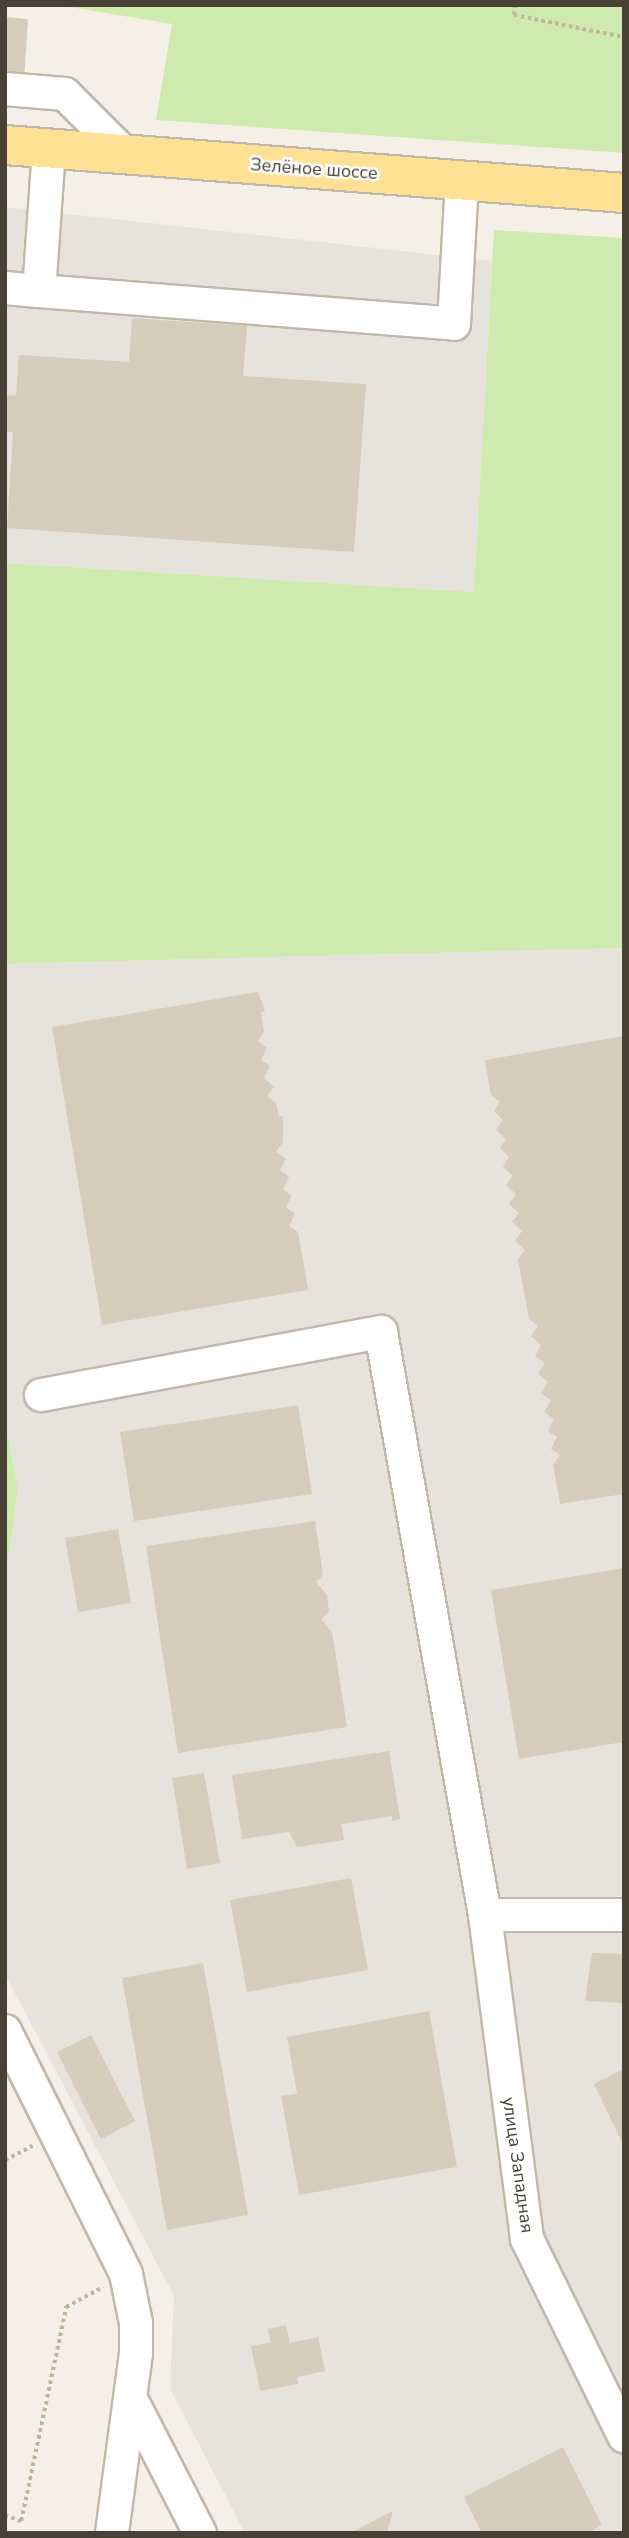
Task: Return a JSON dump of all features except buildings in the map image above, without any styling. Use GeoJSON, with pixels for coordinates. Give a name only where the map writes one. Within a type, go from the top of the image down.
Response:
{"type":"FeatureCollection","features":[{"type":"Feature","properties":{"kind":"main road","name":"Зелёное шоссе"},"geometry":{"type":"LineString","coordinates":[[5,145],[624,193]]}},
{"type":"Feature","properties":{"kind":"street"},"geometry":{"type":"LineString","coordinates":[[5,89],[65,94],[126,155]]}},
{"type":"Feature","properties":{"kind":"street"},"geometry":{"type":"LineString","coordinates":[[39,291],[49,149]]}},
{"type":"Feature","properties":{"kind":"street"},"geometry":{"type":"LineString","coordinates":[[5,288],[454,324],[462,180]]}},
{"type":"Feature","properties":{"kind":"street","name":"улица Западная"},"geometry":{"type":"LineString","coordinates":[[41,1395],[381,1332],[485,1915],[527,2239],[624,2436]]}},
{"type":"Feature","properties":{"kind":"street"},"geometry":{"type":"LineString","coordinates":[[485,1915],[624,1915]]}},
{"type":"Feature","properties":{"kind":"street"},"geometry":{"type":"LineString","coordinates":[[5,2031],[126,2274],[136,2323],[130,2398],[112,2533]]}},
{"type":"Feature","properties":{"kind":"street"},"geometry":{"type":"LineString","coordinates":[[130,2398],[200,2533]]}},
{"type":"Feature","properties":{"kind":"path"},"geometry":{"type":"LineString","coordinates":[[516,5],[514,15],[624,37]]}},
{"type":"Feature","properties":{"kind":"path"},"geometry":{"type":"LineString","coordinates":[[5,2160],[57,2134]]}},
{"type":"Feature","properties":{"kind":"path"},"geometry":{"type":"LineString","coordinates":[[5,2515],[21,2521],[66,2307],[126,2274]]}},
{"type":"Feature","properties":{"kind":"shaded area"},"geometry":{"type":"Polygon","coordinates":[[[5,207],[492,261],[474,592],[5,563],[5,207]]]}},
{"type":"Feature","properties":{"kind":"shaded area"},"geometry":{"type":"Polygon","coordinates":[[[624,948],[624,2533],[245,2533],[170,2389],[174,2296],[5,1974],[5,1581],[18,1488],[5,1422],[5,964],[624,948]]]}},
{"type":"Feature","properties":{"kind":"green space"},"geometry":{"type":"Polygon","coordinates":[[[58,5],[624,5],[624,153],[156,120],[172,24],[58,5]]]}},
{"type":"Feature","properties":{"kind":"green space"},"geometry":{"type":"Polygon","coordinates":[[[494,230],[624,238],[624,948],[5,964],[5,563],[474,592],[494,230]]]}},
{"type":"Feature","properties":{"kind":"green space"},"geometry":{"type":"Polygon","coordinates":[[[5,1422],[18,1488],[5,1581],[5,1422]]]}}]}
